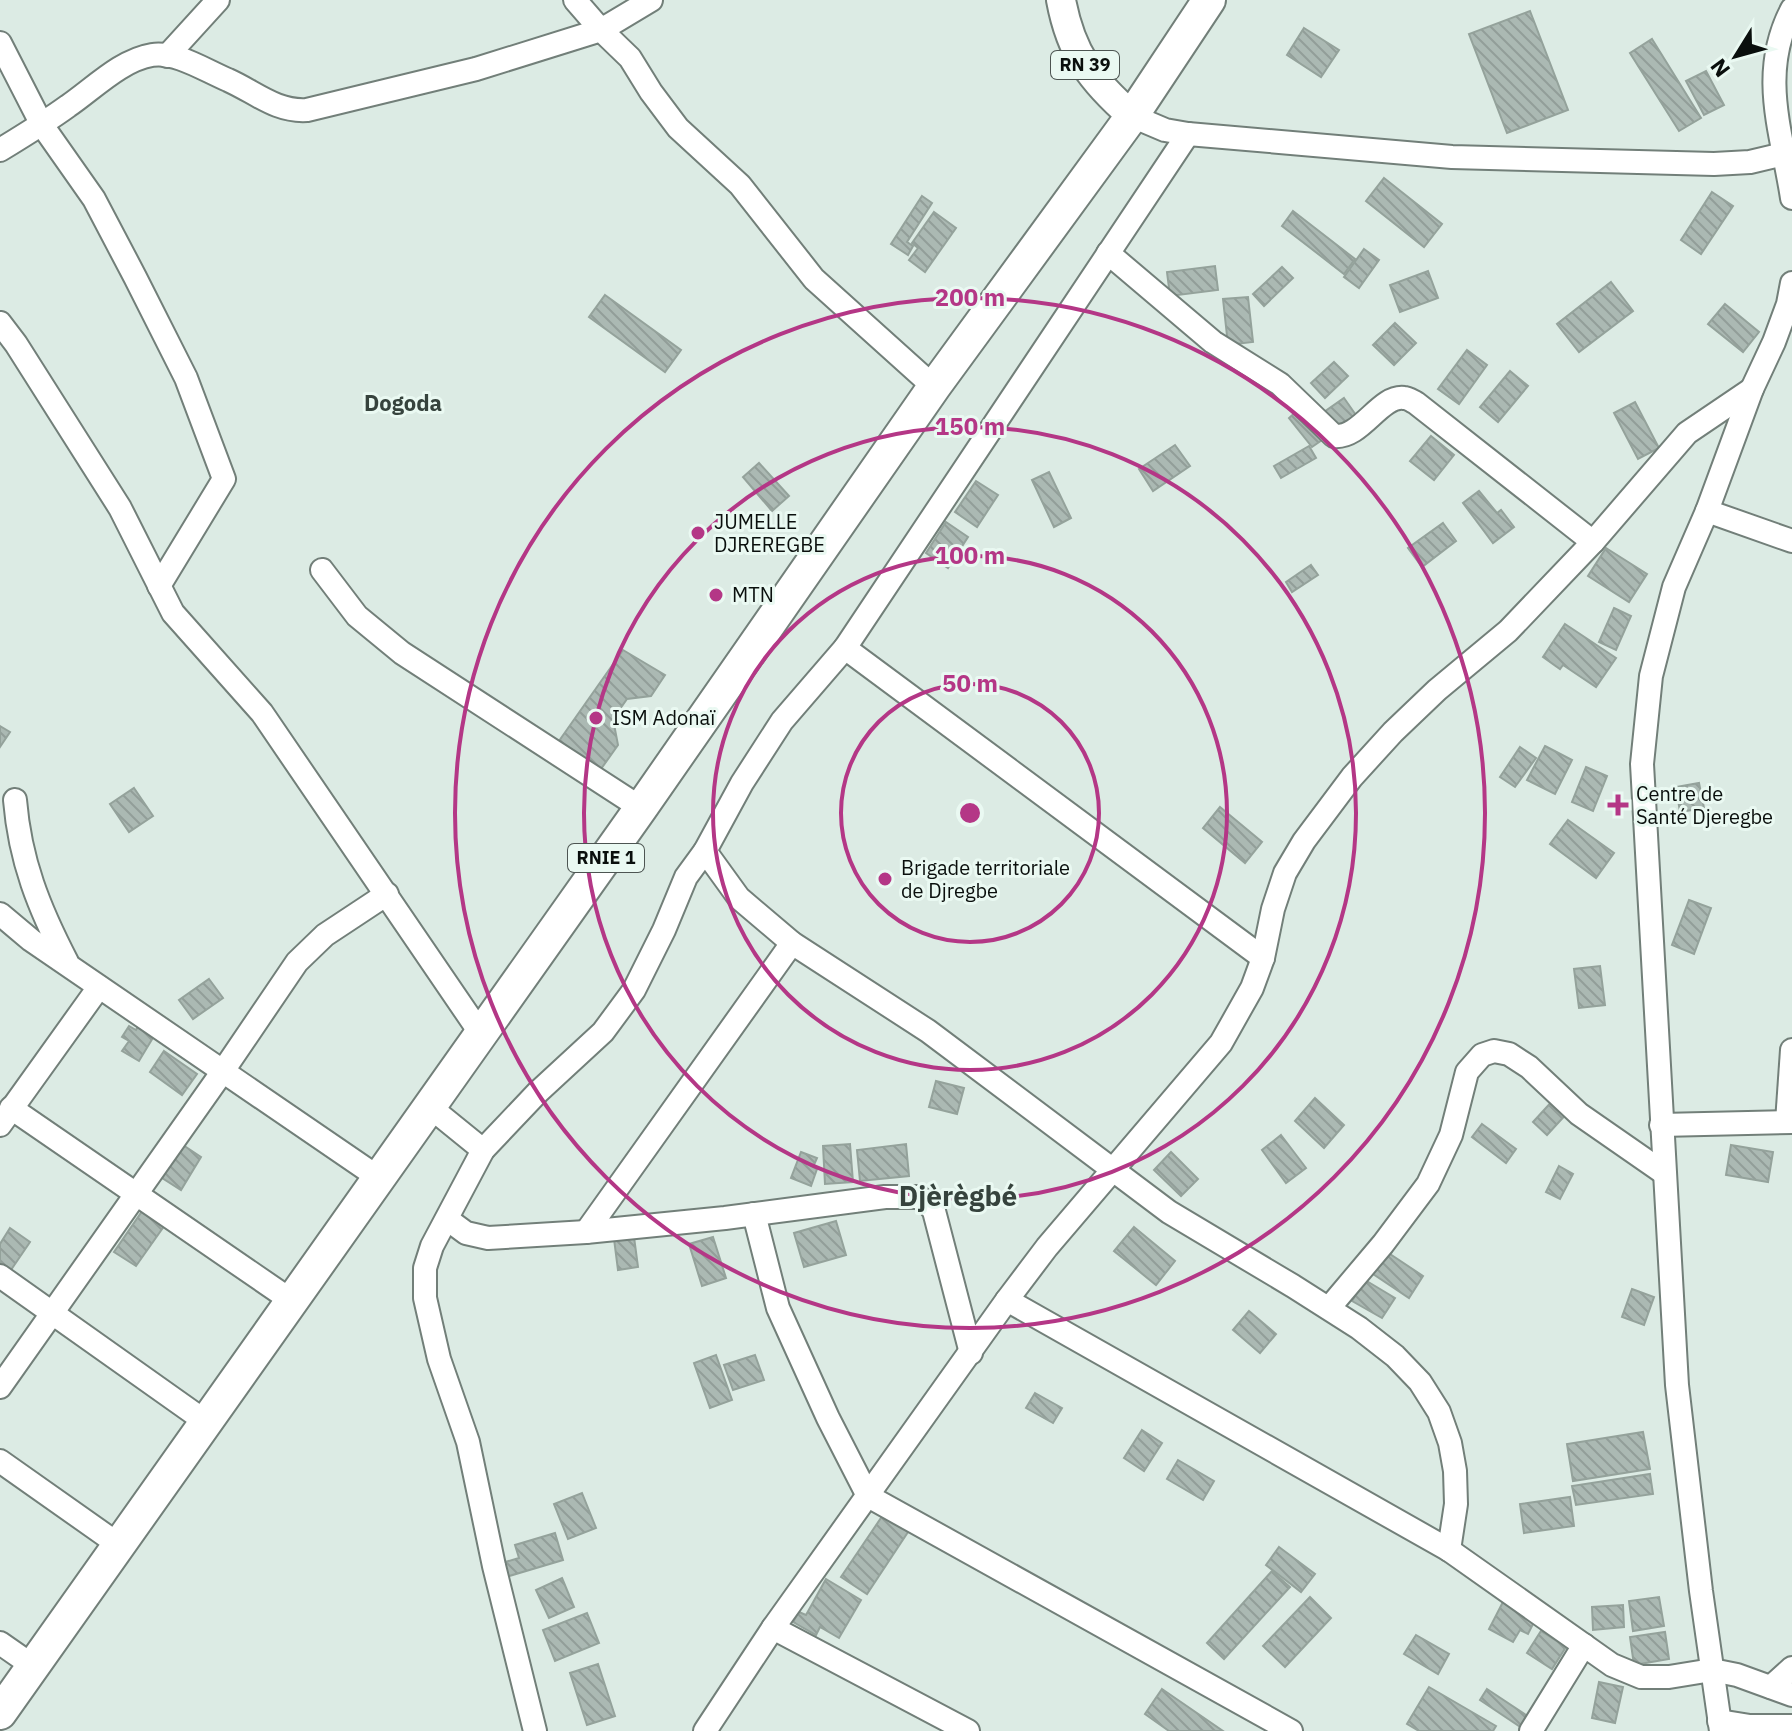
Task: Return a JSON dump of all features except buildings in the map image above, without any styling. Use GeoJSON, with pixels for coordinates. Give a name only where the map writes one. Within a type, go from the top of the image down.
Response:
{"type":"FeatureCollection","features":[{"type":"Feature","properties":{"kind":"highway","name":"RNIE 1"},"geometry":{"type":"LineString","coordinates":[[0,1713],[641,808],[934,387],[1132,116],[1209,0]]}},
{"type":"Feature","properties":{"kind":"main road","name":"RN 39"},"geometry":{"type":"LineString","coordinates":[[1061,0],[1065,22],[1080,57],[1100,88],[1132,116]]}},
{"type":"Feature","properties":{"kind":"street"},"geometry":{"type":"LineString","coordinates":[[167,56],[218,0]]}},
{"type":"Feature","properties":{"kind":"street"},"geometry":{"type":"LineString","coordinates":[[575,0],[630,58],[678,128],[740,185],[814,279],[934,387]]}},
{"type":"Feature","properties":{"kind":"street"},"geometry":{"type":"LineString","coordinates":[[0,150],[42,125],[129,62],[154,54],[167,56],[240,86],[277,107],[307,110],[476,69],[601,30],[651,0]]}},
{"type":"Feature","properties":{"kind":"street"},"geometry":{"type":"LineString","coordinates":[[1792,9],[1780,36],[1773,69],[1774,103],[1789,154],[1792,198]]}},
{"type":"Feature","properties":{"kind":"street"},"geometry":{"type":"LineString","coordinates":[[0,43],[42,125],[94,199],[135,277],[186,378],[224,479],[159,586]]}},
{"type":"Feature","properties":{"kind":"street"},"geometry":{"type":"LineString","coordinates":[[1132,116],[1165,130],[1188,134],[1452,157],[1714,164],[1750,162],[1789,154]]}},
{"type":"Feature","properties":{"kind":"street"},"geometry":{"type":"LineString","coordinates":[[535,1731],[494,1566],[468,1442],[439,1359],[425,1298],[425,1268],[432,1246],[483,1150],[548,1082],[603,1032],[627,1001],[664,930],[686,877],[705,851],[742,783],[782,721],[845,648],[1188,134]]}},
{"type":"Feature","properties":{"kind":"street"},"geometry":{"type":"LineString","coordinates":[[1108,253],[1213,342],[1280,384],[1334,436],[1350,434],[1392,400],[1402,397],[1416,403],[1593,542]]}},
{"type":"Feature","properties":{"kind":"street"},"geometry":{"type":"LineString","coordinates":[[1791,297],[1674,587],[1651,676],[1642,764],[1677,1385],[1720,1726],[1788,1726],[1782,1691],[1792,1668]]}},
{"type":"Feature","properties":{"kind":"street"},"geometry":{"type":"LineString","coordinates":[[0,323],[120,508],[173,613],[262,713],[481,1034]]}},
{"type":"Feature","properties":{"kind":"street"},"geometry":{"type":"LineString","coordinates":[[705,1731],[773,1628],[1007,1300],[1047,1247],[1221,1043],[1238,1016],[1263,958],[1273,909],[1285,873],[1304,841],[1352,777],[1437,690],[1508,631],[1593,542],[1687,433],[1752,389]]}},
{"type":"Feature","properties":{"kind":"street"},"geometry":{"type":"LineString","coordinates":[[1707,511],[1792,541]]}},
{"type":"Feature","properties":{"kind":"street"},"geometry":{"type":"LineString","coordinates":[[322,570],[357,616],[402,653],[641,808]]}},
{"type":"Feature","properties":{"kind":"street"},"geometry":{"type":"LineString","coordinates":[[845,648],[1263,958]]}},
{"type":"Feature","properties":{"kind":"street"},"geometry":{"type":"LineString","coordinates":[[15,800],[25,865],[46,920],[69,967]]}},
{"type":"Feature","properties":{"kind":"street"},"geometry":{"type":"LineString","coordinates":[[705,851],[739,898],[792,943],[928,1031],[1169,1212],[1329,1308],[1395,1356],[1420,1382],[1439,1412],[1450,1443],[1456,1504],[1449,1550]]}},
{"type":"Feature","properties":{"kind":"street"},"geometry":{"type":"LineString","coordinates":[[0,1387],[297,962],[325,935],[387,894]]}},
{"type":"Feature","properties":{"kind":"street"},"geometry":{"type":"LineString","coordinates":[[0,914],[69,967],[379,1178]]}},
{"type":"Feature","properties":{"kind":"street"},"geometry":{"type":"LineString","coordinates":[[586,1232],[792,943]]}},
{"type":"Feature","properties":{"kind":"street"},"geometry":{"type":"LineString","coordinates":[[99,987],[6,1116],[137,1194],[292,1301]]}},
{"type":"Feature","properties":{"kind":"street"},"geometry":{"type":"LineString","coordinates":[[1661,1125],[1790,1122],[1792,1050]]}},
{"type":"Feature","properties":{"kind":"street"},"geometry":{"type":"LineString","coordinates":[[1329,1308],[1428,1184],[1451,1135],[1467,1072],[1482,1055],[1494,1051],[1509,1054],[1529,1067],[1579,1114],[1664,1173]]}},
{"type":"Feature","properties":{"kind":"street"},"geometry":{"type":"LineString","coordinates":[[430,1107],[483,1150]]}},
{"type":"Feature","properties":{"kind":"street"},"geometry":{"type":"LineString","coordinates":[[447,1219],[466,1233],[488,1238],[586,1232],[885,1197],[918,1197],[934,1211],[971,1353]]}},
{"type":"Feature","properties":{"kind":"street"},"geometry":{"type":"LineString","coordinates":[[754,1214],[778,1308],[868,1496],[1291,1731]]}},
{"type":"Feature","properties":{"kind":"street"},"geometry":{"type":"LineString","coordinates":[[0,1276],[206,1422]]}},
{"type":"Feature","properties":{"kind":"street"},"geometry":{"type":"LineString","coordinates":[[1007,1300],[1449,1550],[1612,1665],[1641,1677],[1669,1677],[1712,1670],[1782,1691]]}},
{"type":"Feature","properties":{"kind":"street"},"geometry":{"type":"LineString","coordinates":[[0,1461],[119,1545]]}},
{"type":"Feature","properties":{"kind":"street"},"geometry":{"type":"LineString","coordinates":[[773,1628],[968,1731]]}},
{"type":"Feature","properties":{"kind":"street"},"geometry":{"type":"LineString","coordinates":[[0,1643],[33,1666]]}},
{"type":"Feature","properties":{"kind":"street"},"geometry":{"type":"LineString","coordinates":[[1531,1731],[1584,1645]]}},
{"type":"Feature","properties":{"kind":"place","name":"JUMELLE DJREREGBE"},"geometry":{"type":"Point","coordinates":[698,533]}},
{"type":"Feature","properties":{"kind":"place","name":"MTN"},"geometry":{"type":"Point","coordinates":[716,595]}},
{"type":"Feature","properties":{"kind":"place","name":"ISM Adonaï"},"geometry":{"type":"Point","coordinates":[596,718]}},
{"type":"Feature","properties":{"kind":"place","name":"Centre de Santé Djeregbe"},"geometry":{"type":"Point","coordinates":[1618,805]}},
{"type":"Feature","properties":{"kind":"place","name":"Brigade territoriale de Djregbe"},"geometry":{"type":"Point","coordinates":[885,879]}},
{"type":"Feature","properties":{"kind":"district","name":"Dogoda"},"geometry":{"type":"Point","coordinates":[403,403]}},
{"type":"Feature","properties":{"kind":"district","name":"Djèrègbé"},"geometry":{"type":"Point","coordinates":[958,1196]}}]}
